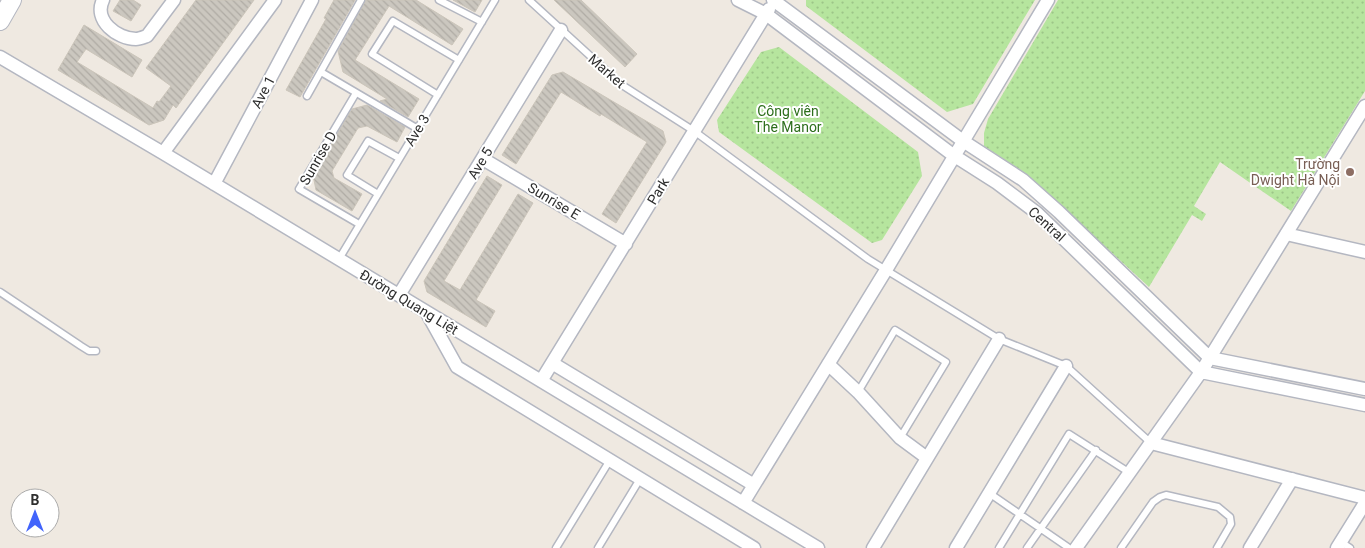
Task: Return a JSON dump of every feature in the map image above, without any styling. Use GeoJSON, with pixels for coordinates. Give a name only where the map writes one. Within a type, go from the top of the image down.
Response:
{"type":"FeatureCollection","features":[{"type":"Feature","properties":{"kind":"main road"},"geometry":{"type":"LineString","coordinates":[[0,21],[12,0]]}},
{"type":"Feature","properties":{"kind":"street"},"geometry":{"type":"LineString","coordinates":[[103,0],[100,14],[105,24],[124,37],[136,39],[148,36],[174,0]]}},
{"type":"Feature","properties":{"kind":"street"},"geometry":{"type":"LineString","coordinates":[[163,153],[275,0]]}},
{"type":"Feature","properties":{"kind":"street","name":"Ave 1"},"geometry":{"type":"LineString","coordinates":[[214,184],[312,0]]}},
{"type":"Feature","properties":{"kind":"street","name":"Central"},"geometry":{"type":"LineString","coordinates":[[738,0],[766,14],[953,156],[997,183],[1037,213],[1201,372]]}},
{"type":"Feature","properties":{"kind":"street","name":"Central"},"geometry":{"type":"LineString","coordinates":[[774,0],[963,141],[1023,180],[1059,212],[1210,358]]}},
{"type":"Feature","properties":{"kind":"street","name":"Park"},"geometry":{"type":"LineString","coordinates":[[541,381],[774,0]]}},
{"type":"Feature","properties":{"kind":"street"},"geometry":{"type":"LineString","coordinates":[[743,503],[1048,0]]}},
{"type":"Feature","properties":{"kind":"street","name":"Ave 5"},"geometry":{"type":"LineString","coordinates":[[398,295],[561,30]]}},
{"type":"Feature","properties":{"kind":"street","name":"Đường Quang Liệt"},"geometry":{"type":"LineString","coordinates":[[0,57],[163,153],[818,548]]}},
{"type":"Feature","properties":{"kind":"street"},"geometry":{"type":"LineString","coordinates":[[1076,548],[1201,372],[1365,106]]}},
{"type":"Feature","properties":{"kind":"street","name":"Sunrise E"},"geometry":{"type":"LineString","coordinates":[[483,159],[626,244]]}},
{"type":"Feature","properties":{"kind":"street"},"geometry":{"type":"LineString","coordinates":[[1286,234],[1365,252]]}},
{"type":"Feature","properties":{"kind":"street"},"geometry":{"type":"LineString","coordinates":[[427,313],[457,367],[754,548]]}},
{"type":"Feature","properties":{"kind":"street"},"geometry":{"type":"LineString","coordinates":[[873,548],[999,339]]}},
{"type":"Feature","properties":{"kind":"street"},"geometry":{"type":"LineString","coordinates":[[1210,358],[1365,389]]}},
{"type":"Feature","properties":{"kind":"street"},"geometry":{"type":"LineString","coordinates":[[552,363],[754,485]]}},
{"type":"Feature","properties":{"kind":"street"},"geometry":{"type":"LineString","coordinates":[[828,364],[858,392],[900,438],[927,458]]}},
{"type":"Feature","properties":{"kind":"street"},"geometry":{"type":"LineString","coordinates":[[956,548],[1066,366]]}},
{"type":"Feature","properties":{"kind":"street"},"geometry":{"type":"LineString","coordinates":[[1201,372],[1365,405]]}},
{"type":"Feature","properties":{"kind":"street"},"geometry":{"type":"LineString","coordinates":[[1150,443],[1365,498]]}},
{"type":"Feature","properties":{"kind":"street"},"geometry":{"type":"LineString","coordinates":[[1250,548],[1292,479]]}},
{"type":"Feature","properties":{"kind":"street"},"geometry":{"type":"LineString","coordinates":[[1343,546],[1365,502]]}},
{"type":"Feature","properties":{"kind":"lane"},"geometry":{"type":"LineString","coordinates":[[307,96],[361,0]]}},
{"type":"Feature","properties":{"kind":"lane"},"geometry":{"type":"LineString","coordinates":[[439,0],[482,22]]}},
{"type":"Feature","properties":{"kind":"lane","name":"Ave 3"},"geometry":{"type":"LineString","coordinates":[[338,259],[495,0]]}},
{"type":"Feature","properties":{"kind":"lane","name":"Market"},"geometry":{"type":"LineString","coordinates":[[529,0],[622,85],[694,132],[861,254],[999,339],[1066,366]]}},
{"type":"Feature","properties":{"kind":"lane"},"geometry":{"type":"LineString","coordinates":[[438,95],[372,54],[393,21],[459,60]]}},
{"type":"Feature","properties":{"kind":"lane"},"geometry":{"type":"LineString","coordinates":[[321,72],[418,129]]}},
{"type":"Feature","properties":{"kind":"lane","name":"Sunrise D"},"geometry":{"type":"LineString","coordinates":[[356,93],[299,189],[359,224]]}},
{"type":"Feature","properties":{"kind":"lane"},"geometry":{"type":"LineString","coordinates":[[378,194],[346,175],[368,141],[399,158]]}},
{"type":"Feature","properties":{"kind":"lane"},"geometry":{"type":"LineString","coordinates":[[0,292],[81,346],[96,351]]}},
{"type":"Feature","properties":{"kind":"lane"},"geometry":{"type":"LineString","coordinates":[[858,392],[895,330],[946,362],[900,438]]}},
{"type":"Feature","properties":{"kind":"lane"},"geometry":{"type":"LineString","coordinates":[[1066,366],[1150,443]]}},
{"type":"Feature","properties":{"kind":"lane"},"geometry":{"type":"LineString","coordinates":[[999,548],[1069,434],[1130,473]]}},
{"type":"Feature","properties":{"kind":"lane"},"geometry":{"type":"LineString","coordinates":[[1027,548],[1096,450]]}},
{"type":"Feature","properties":{"kind":"lane"},"geometry":{"type":"LineString","coordinates":[[556,548],[610,460]]}},
{"type":"Feature","properties":{"kind":"lane"},"geometry":{"type":"LineString","coordinates":[[598,548],[640,479]]}},
{"type":"Feature","properties":{"kind":"lane"},"geometry":{"type":"LineString","coordinates":[[990,493],[1069,548]]}},
{"type":"Feature","properties":{"kind":"lane"},"geometry":{"type":"LineString","coordinates":[[1121,548],[1153,502],[1166,495],[1218,506],[1230,517],[1231,524],[1217,548]]}},
{"type":"Feature","properties":{"kind":"green space"},"geometry":{"type":"Polygon","coordinates":[[[806,0],[1035,0],[973,104],[947,112],[806,6],[806,0]]]}},
{"type":"Feature","properties":{"kind":"green space"},"geometry":{"type":"Polygon","coordinates":[[[1058,0],[1365,0],[1365,91],[1291,211],[1220,162],[1194,206],[1206,214],[1202,221],[1192,215],[1149,287],[1025,173],[984,146],[984,133],[988,119],[1058,0]]]}},
{"type":"Feature","properties":{"kind":"green space","name":"Công viên The Manor"},"geometry":{"type":"Polygon","coordinates":[[[779,47],[918,152],[922,176],[882,240],[872,243],[719,132],[717,120],[761,52],[779,47]]]}},
{"type":"Feature","properties":{"kind":"building"},"geometry":{"type":"Polygon","coordinates":[[[120,0],[133,0],[141,5],[131,21],[113,11],[120,0]]]}},
{"type":"Feature","properties":{"kind":"building"},"geometry":{"type":"Polygon","coordinates":[[[196,0],[254,0],[176,108],[173,105],[164,120],[149,125],[58,70],[84,25],[142,60],[132,77],[86,49],[77,62],[153,108],[171,86],[146,68],[196,0]]]}},
{"type":"Feature","properties":{"kind":"building"},"geometry":{"type":"Polygon","coordinates":[[[334,0],[355,0],[300,97],[286,90],[326,19],[324,18],[334,0]]]}},
{"type":"Feature","properties":{"kind":"building"},"geometry":{"type":"Polygon","coordinates":[[[366,0],[416,0],[463,29],[452,45],[389,6],[355,60],[419,99],[408,117],[380,101],[387,99],[343,72],[338,51],[366,0]]]}},
{"type":"Feature","properties":{"kind":"building"},"geometry":{"type":"Polygon","coordinates":[[[453,0],[482,0],[475,12],[453,0]]]}},
{"type":"Feature","properties":{"kind":"building"},"geometry":{"type":"Polygon","coordinates":[[[554,0],[581,0],[637,54],[625,67],[554,0]]]}},
{"type":"Feature","properties":{"kind":"building"},"geometry":{"type":"Polygon","coordinates":[[[563,72],[663,131],[666,142],[616,223],[602,214],[647,142],[601,114],[600,116],[561,92],[516,164],[502,155],[552,75],[563,72]]]}},
{"type":"Feature","properties":{"kind":"building"},"geometry":{"type":"Polygon","coordinates":[[[367,105],[405,127],[397,142],[367,126],[358,128],[332,171],[334,178],[362,194],[352,211],[316,190],[313,175],[352,109],[367,105]]]}},
{"type":"Feature","properties":{"kind":"building"},"geometry":{"type":"Polygon","coordinates":[[[487,176],[502,185],[444,281],[460,290],[518,194],[533,203],[476,300],[495,311],[486,327],[427,292],[424,281],[487,176]]]}},
{"type":"Feature","properties":{"kind":"place","name":"Trường Dwight Hà Nội"},"geometry":{"type":"Point","coordinates":[1350,172]}}]}
